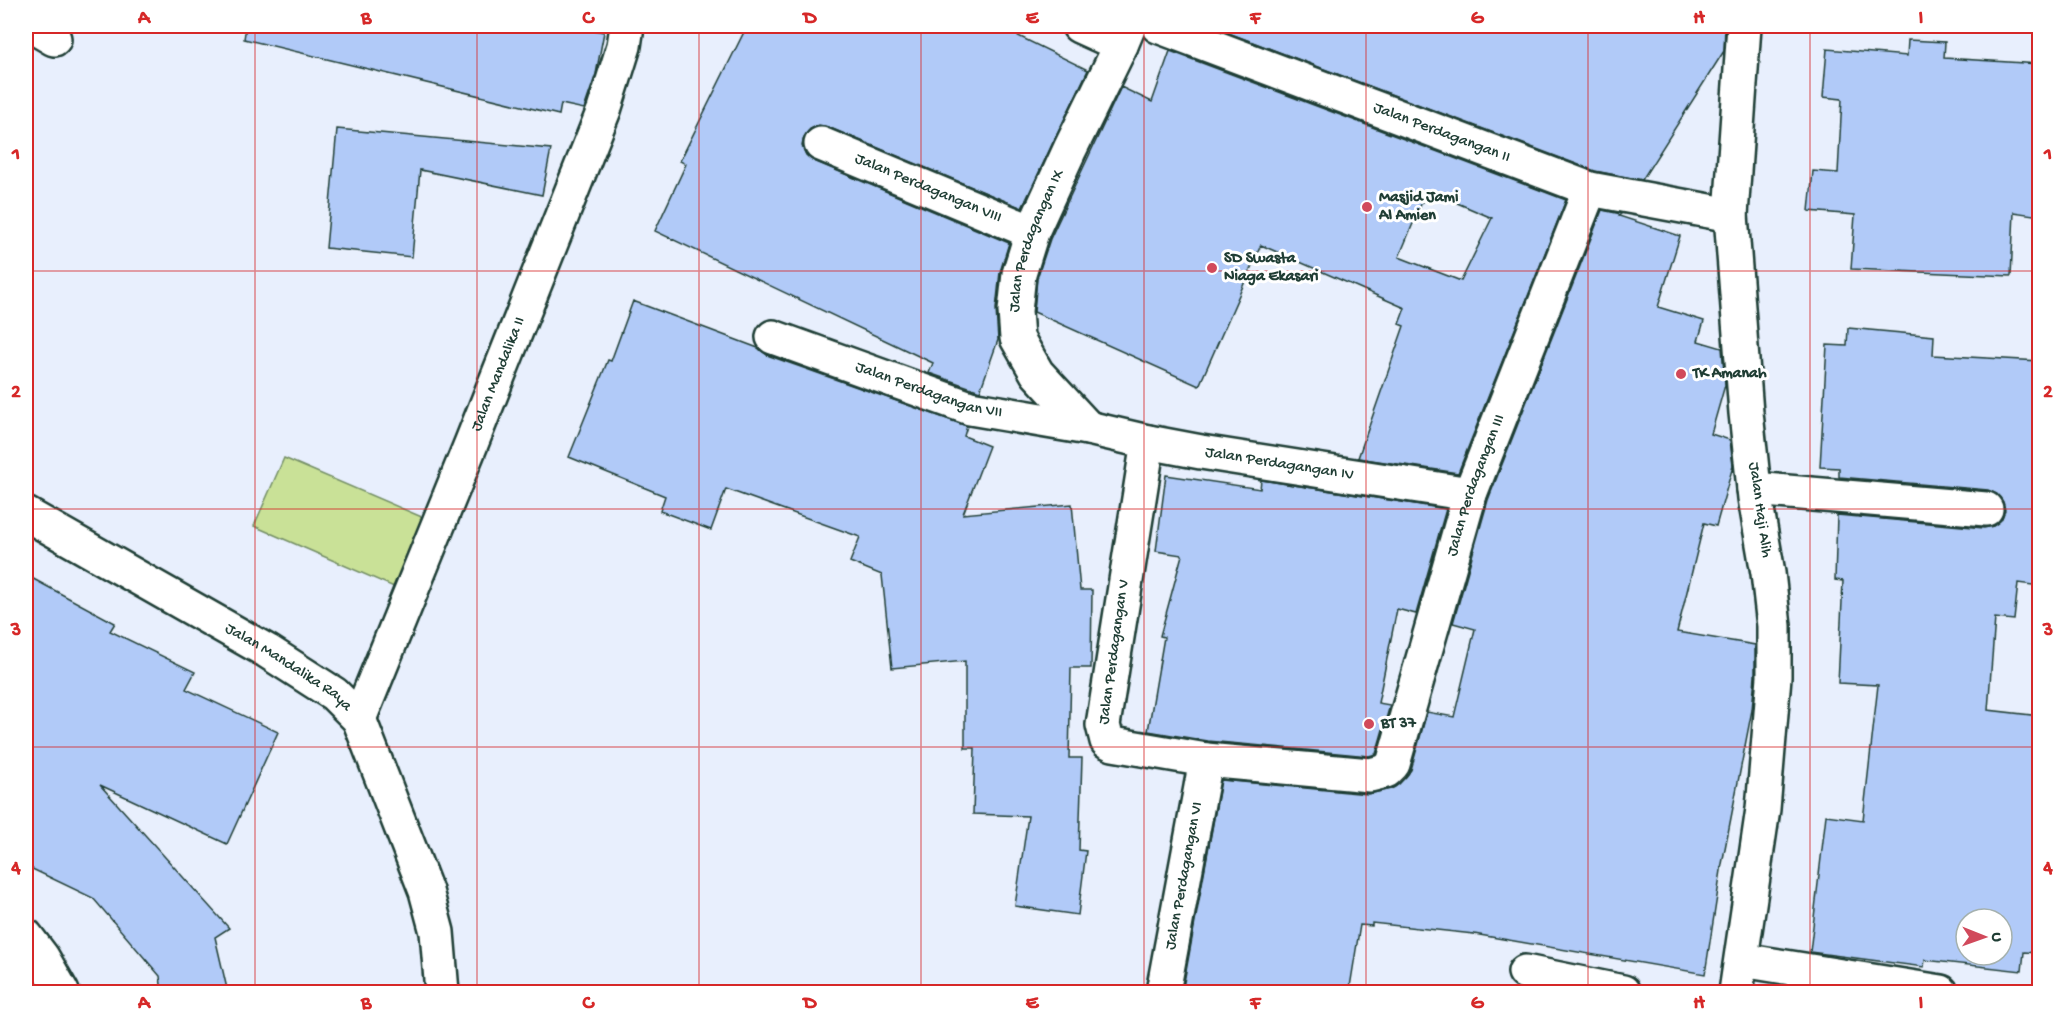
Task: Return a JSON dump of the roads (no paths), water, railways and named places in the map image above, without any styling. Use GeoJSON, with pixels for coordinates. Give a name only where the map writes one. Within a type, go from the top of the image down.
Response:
{"type":"FeatureCollection","features":[{"type":"Feature","properties":{"kind":"street","name":"Jalan Mandalika II"},"geometry":{"type":"LineString","coordinates":[[359,719],[604,110],[624,45],[627,26]]}},
{"type":"Feature","properties":{"kind":"street","name":"Jalan Perdagangan IX"},"geometry":{"type":"LineString","coordinates":[[1079,26],[1125,35],[1032,232],[1019,274],[1015,311],[1017,338],[1037,373],[1088,428]]}},
{"type":"Feature","properties":{"kind":"street","name":"Jalan Perdagangan II"},"geometry":{"type":"LineString","coordinates":[[1158,26],[1590,189],[1731,215]]}},
{"type":"Feature","properties":{"kind":"street","name":"Jalan Haji Alih"},"geometry":{"type":"LineString","coordinates":[[1736,993],[1763,809],[1774,677],[1773,615],[1754,489],[1731,215],[1744,26]]}},
{"type":"Feature","properties":{"kind":"street","name":"Jalan Perdagangan VIII"},"geometry":{"type":"LineString","coordinates":[[821,144],[1032,232]]}},
{"type":"Feature","properties":{"kind":"street","name":"Jalan Perdagangan III"},"geometry":{"type":"LineString","coordinates":[[1370,775],[1386,771],[1393,764],[1470,494],[1590,189]]}},
{"type":"Feature","properties":{"kind":"street","name":"Jalan Perdagangan VII"},"geometry":{"type":"LineString","coordinates":[[773,337],[970,408],[1088,428]]}},
{"type":"Feature","properties":{"kind":"street","name":"Jalan Perdagangan IV"},"geometry":{"type":"LineString","coordinates":[[1088,428],[1148,442],[1470,494]]}},
{"type":"Feature","properties":{"kind":"street","name":"Jalan Perdagangan V"},"geometry":{"type":"LineString","coordinates":[[1148,442],[1103,725],[1107,741],[1113,744],[1206,759],[1370,775]]}},
{"type":"Feature","properties":{"kind":"street"},"geometry":{"type":"LineString","coordinates":[[1754,489],[1986,509]]}},
{"type":"Feature","properties":{"kind":"street","name":"Jalan Mandalika Raya"},"geometry":{"type":"LineString","coordinates":[[26,514],[267,651],[333,694],[359,719],[426,891],[437,933],[442,993]]}},
{"type":"Feature","properties":{"kind":"street","name":"Jalan Perdagangan VI"},"geometry":{"type":"LineString","coordinates":[[1163,993],[1206,759]]}},
{"type":"Feature","properties":{"kind":"street"},"geometry":{"type":"LineString","coordinates":[[26,936],[42,957],[62,993]]}},
{"type":"Feature","properties":{"kind":"street"},"geometry":{"type":"LineString","coordinates":[[1742,960],[1941,993]]}},
{"type":"Feature","properties":{"kind":"street"},"geometry":{"type":"LineString","coordinates":[[1525,972],[1623,993]]}},
{"type":"Feature","properties":{"kind":"place","name":"Masjid Jami Al Amien"},"geometry":{"type":"Point","coordinates":[1367,207]}},
{"type":"Feature","properties":{"kind":"place","name":"SD Swasta Niaga Ekasari"},"geometry":{"type":"Point","coordinates":[1212,268]}},
{"type":"Feature","properties":{"kind":"place","name":"TK Amanah"},"geometry":{"type":"Point","coordinates":[1681,374]}},
{"type":"Feature","properties":{"kind":"place","name":"BT 37"},"geometry":{"type":"Point","coordinates":[1369,724]}}]}
